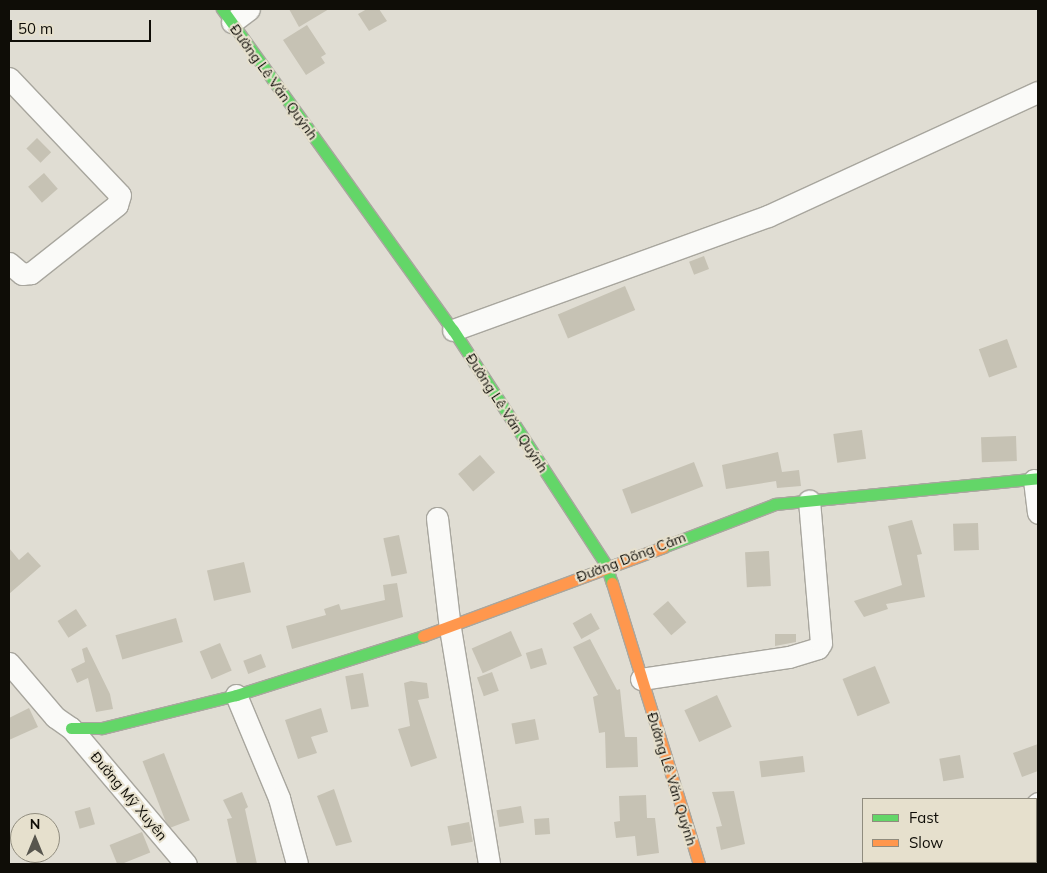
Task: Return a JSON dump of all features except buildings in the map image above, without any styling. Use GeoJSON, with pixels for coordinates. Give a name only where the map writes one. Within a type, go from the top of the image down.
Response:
{"type":"FeatureCollection","features":[{"type":"Feature","properties":{"kind":"street"},"geometry":{"type":"LineString","coordinates":[[227,15],[249,9]]}},
{"type":"Feature","properties":{"kind":"street","name":"Đường Lê Văn Quýnh"},"geometry":{"type":"LineString","coordinates":[[227,15],[453,330],[606,565],[699,864]]}},
{"type":"Feature","properties":{"kind":"street"},"geometry":{"type":"LineString","coordinates":[[9,78],[120,195],[118,205],[31,274],[22,274],[9,263]]}},
{"type":"Feature","properties":{"kind":"street"},"geometry":{"type":"LineString","coordinates":[[453,330],[768,216],[1038,92]]}},
{"type":"Feature","properties":{"kind":"street"},"geometry":{"type":"LineString","coordinates":[[1036,479],[1038,513]]}},
{"type":"Feature","properties":{"kind":"street","name":"Đường Dõng Cảm"},"geometry":{"type":"LineString","coordinates":[[236,695],[450,628],[606,565],[775,504],[1036,479]]}},
{"type":"Feature","properties":{"kind":"street"},"geometry":{"type":"LineString","coordinates":[[641,678],[789,657],[818,648],[821,643],[809,501]]}},
{"type":"Feature","properties":{"kind":"street"},"geometry":{"type":"LineString","coordinates":[[437,518],[450,628],[489,864]]}},
{"type":"Feature","properties":{"kind":"street","name":"Đường Mỹ Xuyên"},"geometry":{"type":"LineString","coordinates":[[9,663],[55,717],[71,728],[186,864]]}},
{"type":"Feature","properties":{"kind":"street"},"geometry":{"type":"LineString","coordinates":[[236,695],[279,798],[297,864]]}},
{"type":"Feature","properties":{"kind":"street","name":"Đường Mỹ Xuyên"},"geometry":{"type":"LineString","coordinates":[[71,728],[102,728],[236,695]]}},
{"type":"Feature","properties":{"kind":"street"},"geometry":{"type":"LineString","coordinates":[[934,864],[943,863]]}},
{"type":"Feature","properties":{"kind":"traffic: fast"},"geometry":{"type":"LineString","coordinates":[[222,9],[453,330],[606,565],[612,583]]}},
{"type":"Feature","properties":{"kind":"traffic: fast"},"geometry":{"type":"LineString","coordinates":[[663,547],[775,504],[1038,478]]}},
{"type":"Feature","properties":{"kind":"traffic: fast"},"geometry":{"type":"LineString","coordinates":[[71,728],[102,728],[236,695],[423,636]]}},
{"type":"Feature","properties":{"kind":"traffic: slow"},"geometry":{"type":"LineString","coordinates":[[423,636],[663,547]]}},
{"type":"Feature","properties":{"kind":"traffic: slow"},"geometry":{"type":"LineString","coordinates":[[612,583],[699,864]]}}]}
